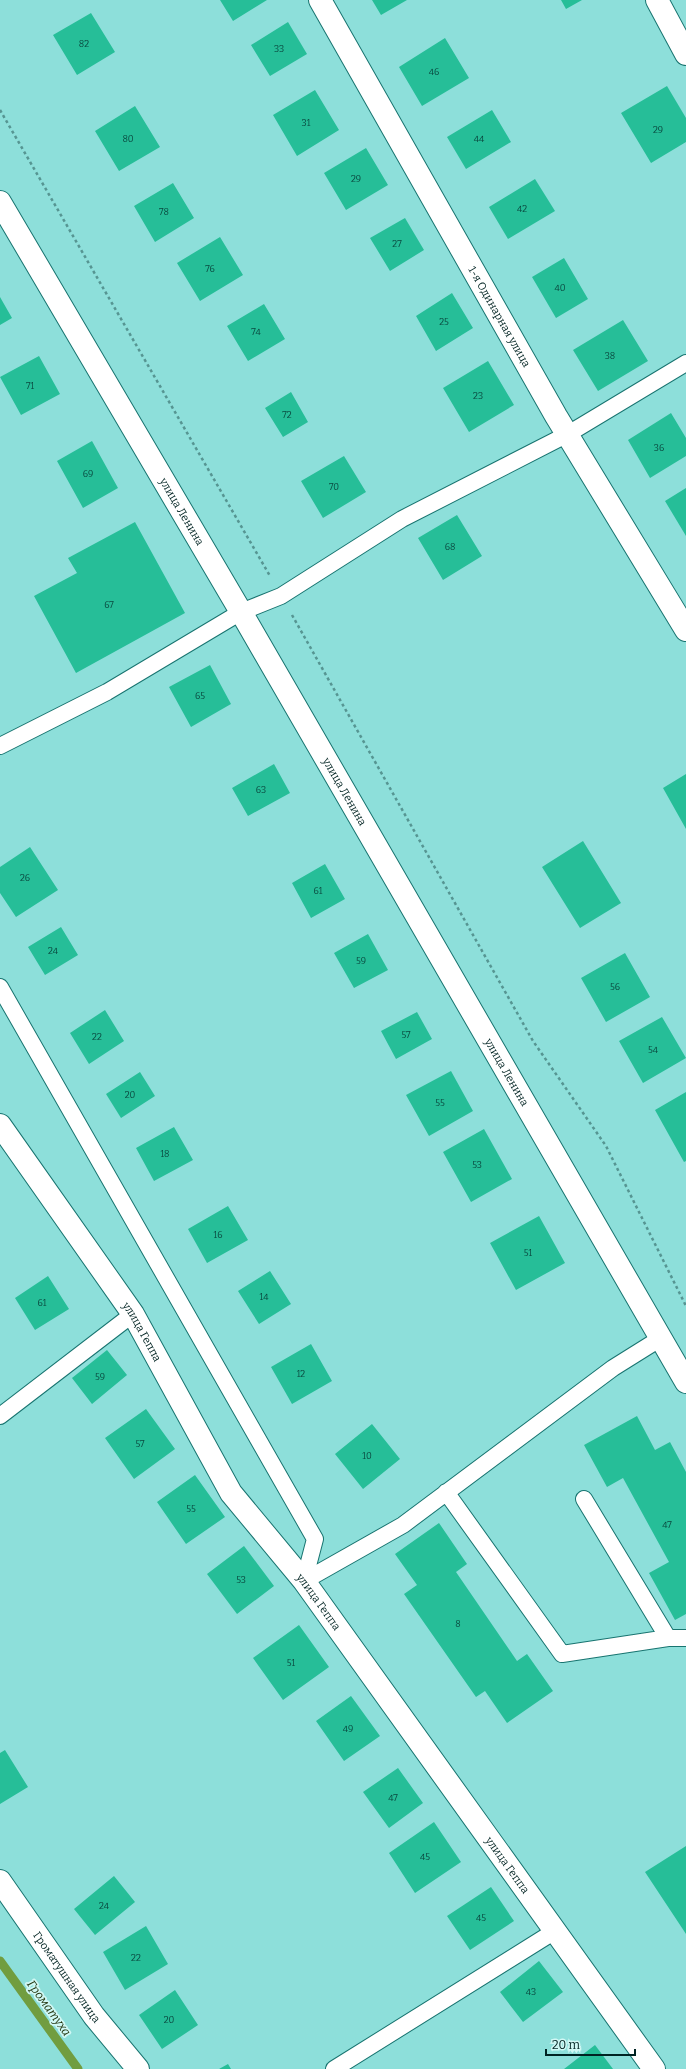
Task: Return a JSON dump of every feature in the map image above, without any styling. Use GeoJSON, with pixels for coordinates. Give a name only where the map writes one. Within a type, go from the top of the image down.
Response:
{"type":"FeatureCollection","features":[{"type":"Feature","properties":{"kind":"street","name":"1-я Одинарная улица"},"geometry":{"type":"LineString","coordinates":[[320,0],[568,434],[686,630]]}},
{"type":"Feature","properties":{"kind":"street"},"geometry":{"type":"LineString","coordinates":[[658,0],[686,54]]}},
{"type":"Feature","properties":{"kind":"street","name":"улица Ленина"},"geometry":{"type":"LineString","coordinates":[[0,202],[241,612],[686,1382]]}},
{"type":"Feature","properties":{"kind":"street","name":"улица Геппа"},"geometry":{"type":"LineString","coordinates":[[0,1125],[133,1314],[231,1493],[304,1581],[654,2069]]}},
{"type":"Feature","properties":{"kind":"street","name":"Громатушная улица"},"geometry":{"type":"LineString","coordinates":[[0,1881],[94,2016],[138,2069]]}},
{"type":"Feature","properties":{"kind":"lane"},"geometry":{"type":"LineString","coordinates":[[0,746],[108,692],[241,612],[281,596],[402,519],[568,434],[686,363]]}},
{"type":"Feature","properties":{"kind":"lane"},"geometry":{"type":"LineString","coordinates":[[0,986],[315,1539],[304,1581]]}},
{"type":"Feature","properties":{"kind":"lane"},"geometry":{"type":"LineString","coordinates":[[0,1416],[133,1314]]}},
{"type":"Feature","properties":{"kind":"lane"},"geometry":{"type":"LineString","coordinates":[[304,1581],[403,1525],[612,1368],[661,1338]]}},
{"type":"Feature","properties":{"kind":"lane"},"geometry":{"type":"LineString","coordinates":[[446,1492],[562,1654],[668,1638],[686,1638]]}},
{"type":"Feature","properties":{"kind":"lane"},"geometry":{"type":"LineString","coordinates":[[584,1499],[668,1638]]}},
{"type":"Feature","properties":{"kind":"lane"},"geometry":{"type":"LineString","coordinates":[[334,2069],[555,1931]]}},
{"type":"Feature","properties":{"kind":"path"},"geometry":{"type":"LineString","coordinates":[[0,110],[281,596],[533,1041],[606,1146],[686,1306]]}},
{"type":"Feature","properties":{"kind":"building"},"geometry":{"type":"Polygon","coordinates":[[[220,0],[267,0],[233,21],[220,0]]]}},
{"type":"Feature","properties":{"kind":"building"},"geometry":{"type":"Polygon","coordinates":[[[372,0],[407,0],[381,15],[372,0]]]}},
{"type":"Feature","properties":{"kind":"building"},"geometry":{"type":"Polygon","coordinates":[[[561,0],[582,0],[566,9],[561,0]]]}},
{"type":"Feature","properties":{"kind":"building"},"geometry":{"type":"Polygon","coordinates":[[[91,13],[115,52],[77,75],[53,35],[91,13]]]}},
{"type":"Feature","properties":{"kind":"building"},"geometry":{"type":"Polygon","coordinates":[[[288,22],[307,54],[270,76],[251,45],[288,22]]]}},
{"type":"Feature","properties":{"kind":"building"},"geometry":{"type":"Polygon","coordinates":[[[445,38],[469,78],[422,106],[399,67],[445,38]]]}},
{"type":"Feature","properties":{"kind":"building"},"geometry":{"type":"Polygon","coordinates":[[[667,86],[686,118],[686,142],[651,163],[621,113],[667,86]]]}},
{"type":"Feature","properties":{"kind":"building"},"geometry":{"type":"Polygon","coordinates":[[[315,90],[339,130],[297,156],[273,115],[315,90]]]}},
{"type":"Feature","properties":{"kind":"building"},"geometry":{"type":"Polygon","coordinates":[[[135,106],[160,147],[119,171],[95,131],[135,106]]]}},
{"type":"Feature","properties":{"kind":"building"},"geometry":{"type":"Polygon","coordinates":[[[492,110],[511,142],[466,169],[447,137],[492,110]]]}},
{"type":"Feature","properties":{"kind":"building"},"geometry":{"type":"Polygon","coordinates":[[[366,148],[388,185],[346,210],[324,173],[366,148]]]}},
{"type":"Feature","properties":{"kind":"building"},"geometry":{"type":"Polygon","coordinates":[[[535,179],[555,211],[508,239],[489,207],[535,179]]]}},
{"type":"Feature","properties":{"kind":"building"},"geometry":{"type":"Polygon","coordinates":[[[173,183],[194,218],[155,242],[134,206],[173,183]]]}},
{"type":"Feature","properties":{"kind":"building"},"geometry":{"type":"Polygon","coordinates":[[[405,218],[424,250],[390,271],[370,238],[405,218]]]}},
{"type":"Feature","properties":{"kind":"building"},"geometry":{"type":"Polygon","coordinates":[[[220,237],[243,275],[200,301],[177,263],[220,237]]]}},
{"type":"Feature","properties":{"kind":"building"},"geometry":{"type":"Polygon","coordinates":[[[564,258],[588,299],[556,318],[532,277],[564,258]]]}},
{"type":"Feature","properties":{"kind":"building"},"geometry":{"type":"Polygon","coordinates":[[[452,293],[473,328],[436,351],[416,316],[452,293]]]}},
{"type":"Feature","properties":{"kind":"building"},"geometry":{"type":"Polygon","coordinates":[[[0,297],[12,318],[0,325],[0,297]]]}},
{"type":"Feature","properties":{"kind":"building"},"geometry":{"type":"Polygon","coordinates":[[[264,304],[285,339],[248,361],[227,326],[264,304]]]}},
{"type":"Feature","properties":{"kind":"building"},"geometry":{"type":"Polygon","coordinates":[[[623,320],[648,361],[598,391],[573,350],[623,320]]]}},
{"type":"Feature","properties":{"kind":"building"},"geometry":{"type":"Polygon","coordinates":[[[39,356],[60,394],[21,415],[0,377],[39,356]]]}},
{"type":"Feature","properties":{"kind":"building"},"geometry":{"type":"Polygon","coordinates":[[[488,361],[514,405],[469,432],[443,388],[488,361]]]}},
{"type":"Feature","properties":{"kind":"building"},"geometry":{"type":"Polygon","coordinates":[[[291,392],[308,422],[283,437],[265,408],[291,392]]]}},
{"type":"Feature","properties":{"kind":"building"},"geometry":{"type":"Polygon","coordinates":[[[671,413],[686,438],[686,456],[650,478],[628,440],[671,413]]]}},
{"type":"Feature","properties":{"kind":"building"},"geometry":{"type":"Polygon","coordinates":[[[92,441],[118,488],[83,508],[57,461],[92,441]]]}},
{"type":"Feature","properties":{"kind":"building"},"geometry":{"type":"Polygon","coordinates":[[[344,456],[366,492],[323,518],[301,481],[344,456]]]}},
{"type":"Feature","properties":{"kind":"building"},"geometry":{"type":"Polygon","coordinates":[[[686,488],[686,536],[665,501],[686,488]]]}},
{"type":"Feature","properties":{"kind":"building"},"geometry":{"type":"Polygon","coordinates":[[[457,515],[482,556],[443,580],[418,538],[457,515]]]}},
{"type":"Feature","properties":{"kind":"building"},"geometry":{"type":"Polygon","coordinates":[[[135,522],[185,613],[76,673],[34,596],[77,573],[68,558],[135,522]]]}},
{"type":"Feature","properties":{"kind":"building"},"geometry":{"type":"Polygon","coordinates":[[[210,665],[231,704],[191,727],[169,687],[210,665]]]}},
{"type":"Feature","properties":{"kind":"building"},"geometry":{"type":"Polygon","coordinates":[[[274,764],[290,793],[248,816],[232,788],[274,764]]]}},
{"type":"Feature","properties":{"kind":"building"},"geometry":{"type":"Polygon","coordinates":[[[686,774],[686,829],[663,788],[686,774]]]}},
{"type":"Feature","properties":{"kind":"building"},"geometry":{"type":"Polygon","coordinates":[[[583,841],[621,903],[580,928],[542,867],[583,841]]]}},
{"type":"Feature","properties":{"kind":"building"},"geometry":{"type":"Polygon","coordinates":[[[30,847],[58,890],[16,917],[0,893],[0,867],[30,847]]]}},
{"type":"Feature","properties":{"kind":"building"},"geometry":{"type":"Polygon","coordinates":[[[325,864],[345,899],[311,918],[292,883],[325,864]]]}},
{"type":"Feature","properties":{"kind":"building"},"geometry":{"type":"Polygon","coordinates":[[[61,927],[78,955],[45,975],[28,947],[61,927]]]}},
{"type":"Feature","properties":{"kind":"building"},"geometry":{"type":"Polygon","coordinates":[[[368,934],[388,970],[354,988],[334,953],[368,934]]]}},
{"type":"Feature","properties":{"kind":"building"},"geometry":{"type":"Polygon","coordinates":[[[625,953],[650,997],[606,1022],[581,978],[625,953]]]}},
{"type":"Feature","properties":{"kind":"building"},"geometry":{"type":"Polygon","coordinates":[[[105,1010],[124,1041],[89,1064],[70,1033],[105,1010]]]}},
{"type":"Feature","properties":{"kind":"building"},"geometry":{"type":"Polygon","coordinates":[[[417,1012],[432,1039],[396,1059],[381,1031],[417,1012]]]}},
{"type":"Feature","properties":{"kind":"building"},"geometry":{"type":"Polygon","coordinates":[[[662,1017],[686,1058],[643,1083],[619,1041],[662,1017]]]}},
{"type":"Feature","properties":{"kind":"building"},"geometry":{"type":"Polygon","coordinates":[[[451,1071],[473,1111],[429,1136],[406,1095],[451,1071]]]}},
{"type":"Feature","properties":{"kind":"building"},"geometry":{"type":"Polygon","coordinates":[[[140,1072],[155,1096],[121,1118],[106,1094],[140,1072]]]}},
{"type":"Feature","properties":{"kind":"building"},"geometry":{"type":"Polygon","coordinates":[[[686,1092],[686,1161],[684,1162],[655,1110],[686,1092]]]}},
{"type":"Feature","properties":{"kind":"building"},"geometry":{"type":"Polygon","coordinates":[[[174,1127],[193,1160],[154,1181],[136,1148],[174,1127]]]}},
{"type":"Feature","properties":{"kind":"building"},"geometry":{"type":"Polygon","coordinates":[[[484,1129],[512,1179],[471,1202],[443,1152],[484,1129]]]}},
{"type":"Feature","properties":{"kind":"building"},"geometry":{"type":"Polygon","coordinates":[[[228,1206],[248,1240],[207,1263],[188,1229],[228,1206]]]}},
{"type":"Feature","properties":{"kind":"building"},"geometry":{"type":"Polygon","coordinates":[[[539,1216],[565,1263],[516,1290],[490,1243],[539,1216]]]}},
{"type":"Feature","properties":{"kind":"building"},"geometry":{"type":"Polygon","coordinates":[[[270,1271],[291,1304],[259,1324],[238,1291],[270,1271]]]}},
{"type":"Feature","properties":{"kind":"building"},"geometry":{"type":"Polygon","coordinates":[[[48,1276],[69,1309],[35,1330],[15,1298],[48,1276]]]}},
{"type":"Feature","properties":{"kind":"building"},"geometry":{"type":"Polygon","coordinates":[[[311,1344],[332,1381],[292,1404],[271,1367],[311,1344]]]}},
{"type":"Feature","properties":{"kind":"building"},"geometry":{"type":"Polygon","coordinates":[[[107,1350],[127,1375],[92,1404],[72,1378],[107,1350]]]}},
{"type":"Feature","properties":{"kind":"building"},"geometry":{"type":"Polygon","coordinates":[[[146,1409],[175,1449],[134,1479],[105,1438],[146,1409]]]}},
{"type":"Feature","properties":{"kind":"building"},"geometry":{"type":"Polygon","coordinates":[[[637,1416],[655,1450],[670,1442],[686,1472],[686,1614],[675,1620],[649,1573],[669,1562],[623,1478],[607,1487],[584,1445],[637,1416]]]}},
{"type":"Feature","properties":{"kind":"building"},"geometry":{"type":"Polygon","coordinates":[[[372,1424],[400,1459],[363,1489],[335,1454],[372,1424]]]}},
{"type":"Feature","properties":{"kind":"building"},"geometry":{"type":"Polygon","coordinates":[[[195,1475],[225,1517],[186,1544],[157,1502],[195,1475]]]}},
{"type":"Feature","properties":{"kind":"building"},"geometry":{"type":"Polygon","coordinates":[[[439,1523],[467,1564],[456,1572],[517,1661],[527,1654],[553,1691],[507,1723],[485,1691],[476,1697],[404,1594],[417,1585],[395,1554],[439,1523]]]}},
{"type":"Feature","properties":{"kind":"building"},"geometry":{"type":"Polygon","coordinates":[[[244,1546],[274,1586],[237,1614],[207,1574],[244,1546]]]}},
{"type":"Feature","properties":{"kind":"building"},"geometry":{"type":"Polygon","coordinates":[[[299,1625],[329,1667],[283,1700],[253,1658],[299,1625]]]}},
{"type":"Feature","properties":{"kind":"building"},"geometry":{"type":"Polygon","coordinates":[[[351,1696],[380,1736],[344,1761],[316,1721],[351,1696]]]}},
{"type":"Feature","properties":{"kind":"building"},"geometry":{"type":"Polygon","coordinates":[[[5,1750],[28,1787],[0,1804],[0,1753],[5,1750]]]}},
{"type":"Feature","properties":{"kind":"building"},"geometry":{"type":"Polygon","coordinates":[[[398,1768],[423,1803],[389,1828],[363,1792],[398,1768]]]}},
{"type":"Feature","properties":{"kind":"building"},"geometry":{"type":"Polygon","coordinates":[[[434,1822],[461,1862],[415,1893],[389,1853],[434,1822]]]}},
{"type":"Feature","properties":{"kind":"building"},"geometry":{"type":"Polygon","coordinates":[[[686,1846],[686,1934],[645,1872],[686,1846]]]}},
{"type":"Feature","properties":{"kind":"building"},"geometry":{"type":"Polygon","coordinates":[[[114,1876],[135,1902],[95,1935],[74,1909],[114,1876]]]}},
{"type":"Feature","properties":{"kind":"building"},"geometry":{"type":"Polygon","coordinates":[[[491,1887],[514,1921],[470,1950],[447,1916],[491,1887]]]}},
{"type":"Feature","properties":{"kind":"building"},"geometry":{"type":"Polygon","coordinates":[[[146,1926],[168,1964],[125,1990],[103,1952],[146,1926]]]}},
{"type":"Feature","properties":{"kind":"building"},"geometry":{"type":"Polygon","coordinates":[[[539,1961],[563,1992],[523,2022],[500,1992],[539,1961]]]}},
{"type":"Feature","properties":{"kind":"building"},"geometry":{"type":"Polygon","coordinates":[[[175,1990],[198,2025],[162,2049],[139,2015],[175,1990]]]}},
{"type":"Feature","properties":{"kind":"building"},"geometry":{"type":"Polygon","coordinates":[[[595,2045],[613,2069],[564,2069],[595,2045]]]}},
{"type":"Feature","properties":{"kind":"building"},"geometry":{"type":"Polygon","coordinates":[[[228,2064],[231,2069],[219,2069],[228,2064]]]}},
{"type":"Feature","properties":{"kind":"waterway","name":"Громатуха"},"geometry":{"type":"LineString","coordinates":[[0,1961],[78,2069]]}}]}
